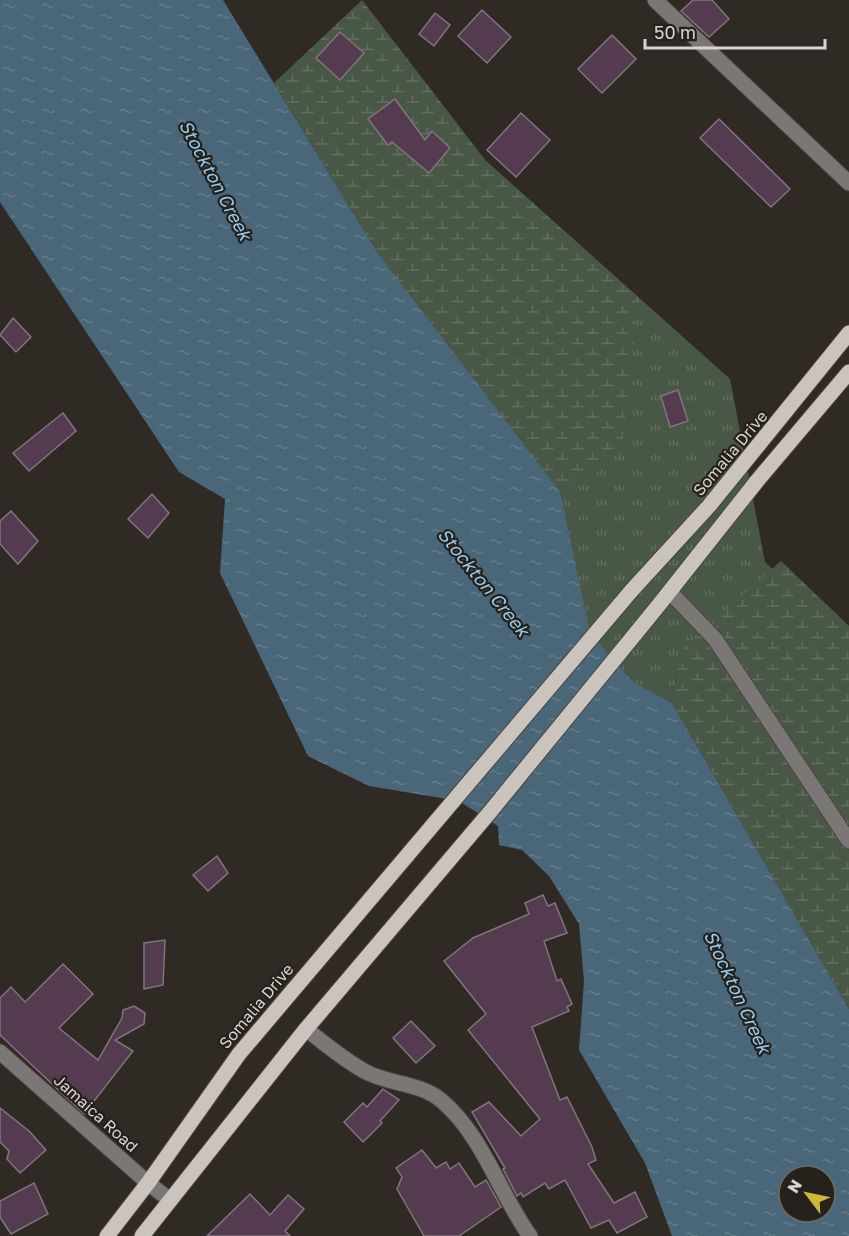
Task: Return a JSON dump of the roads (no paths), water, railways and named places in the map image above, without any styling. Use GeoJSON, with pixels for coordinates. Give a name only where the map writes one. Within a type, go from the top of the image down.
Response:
{"type":"FeatureCollection","features":[{"type":"Feature","properties":{"kind":"main road","name":"Somalia Drive"},"geometry":{"type":"LineString","coordinates":[[107,1236],[148,1183],[239,1054],[632,590],[709,506],[849,333]]}},
{"type":"Feature","properties":{"kind":"main road"},"geometry":{"type":"LineString","coordinates":[[142,1236],[306,1029],[670,592],[757,480],[849,372]]}},
{"type":"Feature","properties":{"kind":"street"},"geometry":{"type":"LineString","coordinates":[[655,0],[849,183]]}},
{"type":"Feature","properties":{"kind":"street"},"geometry":{"type":"LineString","coordinates":[[670,592],[715,639],[849,841]]}},
{"type":"Feature","properties":{"kind":"street"},"geometry":{"type":"LineString","coordinates":[[306,1029],[367,1073],[422,1088],[442,1101],[466,1125],[513,1212],[530,1236]]}},
{"type":"Feature","properties":{"kind":"street","name":"Jamaica Road"},"geometry":{"type":"LineString","coordinates":[[0,1052],[170,1200]]}},
{"type":"Feature","properties":{"kind":"water","name":"Stockton Creek"},"geometry":{"type":"Polygon","coordinates":[[[0,0],[223,0],[379,255],[560,492],[590,632],[632,681],[672,703],[849,1009],[849,1236],[672,1236],[645,1163],[579,1050],[584,981],[579,924],[549,876],[522,850],[499,845],[498,826],[459,801],[369,786],[308,756],[220,573],[225,499],[179,472],[0,202],[0,0]]]}}]}
